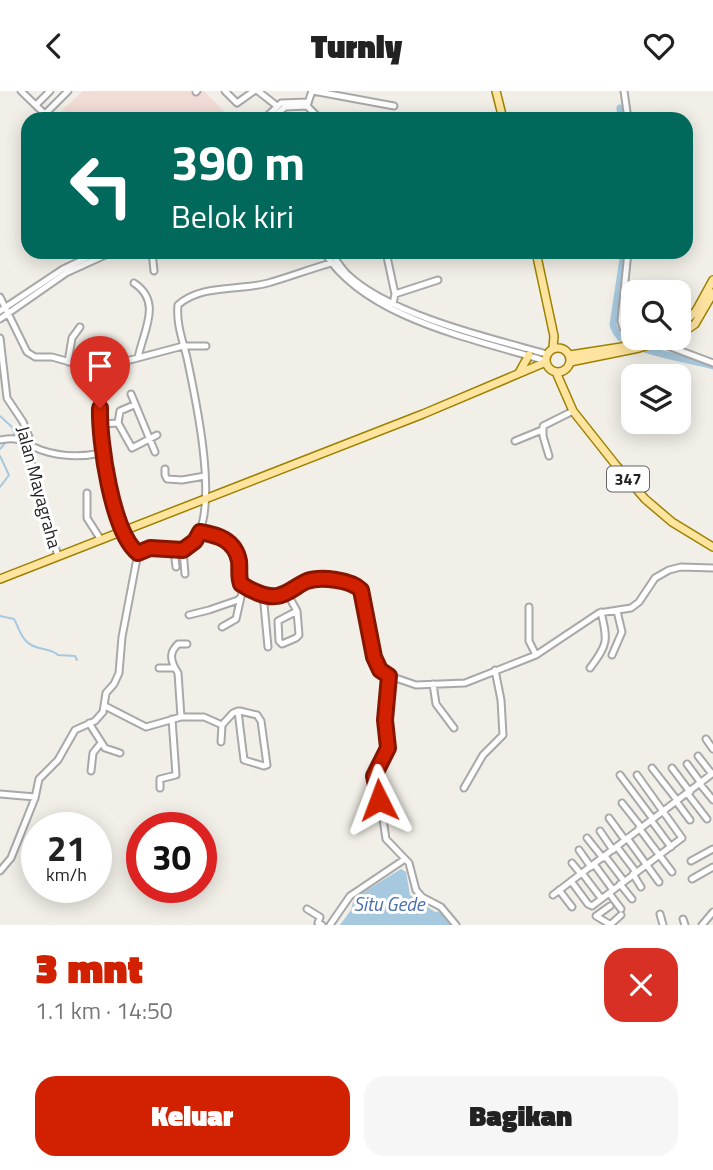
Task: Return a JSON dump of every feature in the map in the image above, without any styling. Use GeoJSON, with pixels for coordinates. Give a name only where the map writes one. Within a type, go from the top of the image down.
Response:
{"type":"FeatureCollection","features":[{"type":"Feature","properties":{"kind":"main road"},"geometry":{"type":"LineString","coordinates":[[496,91],[501,112]]}},
{"type":"Feature","properties":{"kind":"main road"},"geometry":{"type":"LineString","coordinates":[[538,259],[554,336],[550,361],[565,390]]}},
{"type":"Feature","properties":{"kind":"main road"},"geometry":{"type":"LineString","coordinates":[[691,316],[713,280]]}},
{"type":"Feature","properties":{"kind":"main road"},"geometry":{"type":"LineString","coordinates":[[691,327],[713,293]]}},
{"type":"Feature","properties":{"kind":"main road"},"geometry":{"type":"LineString","coordinates":[[554,336],[569,362],[565,390]]}},
{"type":"Feature","properties":{"kind":"main road"},"geometry":{"type":"LineString","coordinates":[[550,361],[562,348]]}},
{"type":"Feature","properties":{"kind":"main road"},"geometry":{"type":"LineString","coordinates":[[0,579],[423,414],[533,367],[550,361],[569,362],[621,349]]}},
{"type":"Feature","properties":{"kind":"main road"},"geometry":{"type":"LineString","coordinates":[[520,372],[529,355]]}},
{"type":"Feature","properties":{"kind":"main road","name":"347"},"geometry":{"type":"LineString","coordinates":[[565,390],[573,411],[653,507],[713,547]]}},
{"type":"Feature","properties":{"kind":"street"},"geometry":{"type":"LineString","coordinates":[[21,91],[43,112]]}},
{"type":"Feature","properties":{"kind":"street"},"geometry":{"type":"LineString","coordinates":[[36,105],[50,91]]}},
{"type":"Feature","properties":{"kind":"street"},"geometry":{"type":"LineString","coordinates":[[47,112],[68,91]]}},
{"type":"Feature","properties":{"kind":"street"},"geometry":{"type":"LineString","coordinates":[[225,91],[238,103],[256,91],[277,106]]}},
{"type":"Feature","properties":{"kind":"street"},"geometry":{"type":"LineString","coordinates":[[307,104],[312,91],[394,106]]}},
{"type":"Feature","properties":{"kind":"street"},"geometry":{"type":"LineString","coordinates":[[624,91],[627,112]]}},
{"type":"Feature","properties":{"kind":"street"},"geometry":{"type":"LineString","coordinates":[[271,112],[277,106],[292,101],[307,104],[313,112]]}},
{"type":"Feature","properties":{"kind":"street"},"geometry":{"type":"LineString","coordinates":[[279,112],[285,107],[307,104]]}},
{"type":"Feature","properties":{"kind":"street"},"geometry":{"type":"LineString","coordinates":[[0,319],[4,311],[63,269],[84,259]]}},
{"type":"Feature","properties":{"kind":"street"},"geometry":{"type":"LineString","coordinates":[[4,311],[66,273],[97,259]]}},
{"type":"Feature","properties":{"kind":"street"},"geometry":{"type":"LineString","coordinates":[[154,259],[154,271]]}},
{"type":"Feature","properties":{"kind":"street"},"geometry":{"type":"LineString","coordinates":[[328,259],[343,277],[424,321],[550,361]]}},
{"type":"Feature","properties":{"kind":"street"},"geometry":{"type":"LineString","coordinates":[[336,259],[348,275],[400,314],[550,361]]}},
{"type":"Feature","properties":{"kind":"street"},"geometry":{"type":"LineString","coordinates":[[388,259],[395,294],[393,304]]}},
{"type":"Feature","properties":{"kind":"street"},"geometry":{"type":"LineString","coordinates":[[625,280],[627,259]]}},
{"type":"Feature","properties":{"kind":"street"},"geometry":{"type":"LineString","coordinates":[[138,553],[150,548],[183,550],[195,541],[200,532],[205,476],[200,425],[183,347],[178,305],[203,291],[266,284],[331,263]]}},
{"type":"Feature","properties":{"kind":"street"},"geometry":{"type":"LineString","coordinates":[[395,294],[438,280]]}},
{"type":"Feature","properties":{"kind":"street"},"geometry":{"type":"LineString","coordinates":[[134,283],[144,289],[151,314],[138,358]]}},
{"type":"Feature","properties":{"kind":"street"},"geometry":{"type":"LineString","coordinates":[[0,297],[4,311],[31,355],[52,356],[68,362],[100,364],[128,362],[183,347],[206,346]]}},
{"type":"Feature","properties":{"kind":"street"},"geometry":{"type":"LineString","coordinates":[[68,362],[72,338],[80,327]]}},
{"type":"Feature","properties":{"kind":"street","name":"Jalan Mayagraha"},"geometry":{"type":"LineString","coordinates":[[0,338],[7,398],[23,422],[32,470],[58,556]]}},
{"type":"Feature","properties":{"kind":"street"},"geometry":{"type":"LineString","coordinates":[[676,350],[712,361]]}},
{"type":"Feature","properties":{"kind":"street"},"geometry":{"type":"LineString","coordinates":[[100,364],[99,423],[102,453],[123,531],[128,544],[138,553]]}},
{"type":"Feature","properties":{"kind":"street"},"geometry":{"type":"LineString","coordinates":[[131,394],[155,452]]}},
{"type":"Feature","properties":{"kind":"street"},"geometry":{"type":"LineString","coordinates":[[134,405],[120,411],[118,422],[132,448],[157,435]]}},
{"type":"Feature","properties":{"kind":"street"},"geometry":{"type":"LineString","coordinates":[[515,441],[542,430],[548,423],[573,411]]}},
{"type":"Feature","properties":{"kind":"street"},"geometry":{"type":"LineString","coordinates":[[99,423],[118,422]]}},
{"type":"Feature","properties":{"kind":"street"},"geometry":{"type":"LineString","coordinates":[[542,430],[549,456]]}},
{"type":"Feature","properties":{"kind":"street"},"geometry":{"type":"LineString","coordinates":[[0,440],[14,437],[41,450],[73,456],[102,453]]}},
{"type":"Feature","properties":{"kind":"street"},"geometry":{"type":"LineString","coordinates":[[165,468],[164,475],[167,479],[182,480],[205,476]]}},
{"type":"Feature","properties":{"kind":"street"},"geometry":{"type":"LineString","coordinates":[[87,493],[87,518],[101,540]]}},
{"type":"Feature","properties":{"kind":"street"},"geometry":{"type":"LineString","coordinates":[[200,532],[221,536],[228,541],[237,556],[239,581],[243,586],[263,594],[274,597],[288,593],[313,579],[345,582],[358,587],[363,597],[377,666],[389,676],[416,685],[467,683],[536,655],[601,612],[634,606],[642,599],[655,578],[669,570],[681,566],[712,570]]}},
{"type":"Feature","properties":{"kind":"street"},"geometry":{"type":"LineString","coordinates":[[183,550],[185,574]]}},
{"type":"Feature","properties":{"kind":"street"},"geometry":{"type":"LineString","coordinates":[[174,551],[176,567]]}},
{"type":"Feature","properties":{"kind":"street"},"geometry":{"type":"LineString","coordinates":[[0,871],[11,858],[40,779],[58,760],[75,730],[100,718],[106,693],[119,673],[122,637],[138,553]]}},
{"type":"Feature","properties":{"kind":"street"},"geometry":{"type":"LineString","coordinates":[[222,627],[236,619],[243,586]]}},
{"type":"Feature","properties":{"kind":"street"},"geometry":{"type":"LineString","coordinates":[[288,593],[297,611],[299,635],[282,644],[279,641],[278,621],[297,611]]}},
{"type":"Feature","properties":{"kind":"street"},"geometry":{"type":"LineString","coordinates":[[263,594],[268,647]]}},
{"type":"Feature","properties":{"kind":"street"},"geometry":{"type":"LineString","coordinates":[[189,615],[231,604],[241,597]]}},
{"type":"Feature","properties":{"kind":"street"},"geometry":{"type":"LineString","coordinates":[[529,607],[529,641],[536,655]]}},
{"type":"Feature","properties":{"kind":"street"},"geometry":{"type":"LineString","coordinates":[[612,655],[622,632],[617,611]]}},
{"type":"Feature","properties":{"kind":"street"},"geometry":{"type":"LineString","coordinates":[[590,668],[604,648],[607,638],[601,612]]}},
{"type":"Feature","properties":{"kind":"street"},"geometry":{"type":"LineString","coordinates":[[181,717],[180,684],[171,661],[173,649],[178,644],[187,644]]}},
{"type":"Feature","properties":{"kind":"street"},"geometry":{"type":"LineString","coordinates":[[159,668],[175,668]]}},
{"type":"Feature","properties":{"kind":"street"},"geometry":{"type":"LineString","coordinates":[[464,788],[484,755],[503,735],[501,700],[495,670]]}},
{"type":"Feature","properties":{"kind":"street"},"geometry":{"type":"LineString","coordinates":[[389,676],[385,720],[388,748],[374,776],[386,839],[411,867],[416,890],[422,897],[442,907],[456,925]]}},
{"type":"Feature","properties":{"kind":"street"},"geometry":{"type":"LineString","coordinates":[[433,684],[436,704],[454,728]]}},
{"type":"Feature","properties":{"kind":"street"},"geometry":{"type":"LineString","coordinates":[[105,706],[146,727],[181,717],[204,717],[222,725]]}},
{"type":"Feature","properties":{"kind":"street"},"geometry":{"type":"LineString","coordinates":[[221,742],[222,725],[233,713],[238,711],[257,715],[260,718],[266,766],[244,760],[238,711]]}},
{"type":"Feature","properties":{"kind":"street"},"geometry":{"type":"LineString","coordinates":[[160,787],[160,779],[176,775],[172,719]]}},
{"type":"Feature","properties":{"kind":"street"},"geometry":{"type":"LineString","coordinates":[[89,723],[108,750],[120,753]]}},
{"type":"Feature","properties":{"kind":"street"},"geometry":{"type":"LineString","coordinates":[[706,739],[713,748]]}},
{"type":"Feature","properties":{"kind":"street"},"geometry":{"type":"LineString","coordinates":[[91,771],[93,754],[101,743]]}},
{"type":"Feature","properties":{"kind":"street"},"geometry":{"type":"LineString","coordinates":[[553,895],[712,775],[698,756]]}},
{"type":"Feature","properties":{"kind":"street"},"geometry":{"type":"LineString","coordinates":[[687,764],[713,800]]}},
{"type":"Feature","properties":{"kind":"street"},"geometry":{"type":"LineString","coordinates":[[652,768],[690,820]]}},
{"type":"Feature","properties":{"kind":"street"},"geometry":{"type":"LineString","coordinates":[[672,768],[707,819]]}},
{"type":"Feature","properties":{"kind":"street"},"geometry":{"type":"LineString","coordinates":[[620,775],[671,847]]}},
{"type":"Feature","properties":{"kind":"street"},"geometry":{"type":"LineString","coordinates":[[571,881],[589,906],[680,840],[682,836],[637,775]]}},
{"type":"Feature","properties":{"kind":"street"},"geometry":{"type":"LineString","coordinates":[[0,794],[35,797]]}},
{"type":"Feature","properties":{"kind":"street"},"geometry":{"type":"LineString","coordinates":[[622,803],[672,872]]}},
{"type":"Feature","properties":{"kind":"street"},"geometry":{"type":"LineString","coordinates":[[609,818],[659,882]]}},
{"type":"Feature","properties":{"kind":"street"},"geometry":{"type":"LineString","coordinates":[[600,831],[635,873],[641,887]]}},
{"type":"Feature","properties":{"kind":"street"},"geometry":{"type":"LineString","coordinates":[[587,838],[604,857],[632,899]]}},
{"type":"Feature","properties":{"kind":"street"},"geometry":{"type":"LineString","coordinates":[[691,861],[713,849]]}},
{"type":"Feature","properties":{"kind":"street"},"geometry":{"type":"LineString","coordinates":[[579,850],[611,891],[621,912],[611,925],[596,916],[610,906]]}},
{"type":"Feature","properties":{"kind":"street"},"geometry":{"type":"LineString","coordinates":[[330,925],[350,896],[405,859]]}},
{"type":"Feature","properties":{"kind":"street"},"geometry":{"type":"LineString","coordinates":[[572,863],[601,898]]}},
{"type":"Feature","properties":{"kind":"street"},"geometry":{"type":"LineString","coordinates":[[692,879],[713,867]]}},
{"type":"Feature","properties":{"kind":"street"},"geometry":{"type":"LineString","coordinates":[[559,890],[572,907]]}},
{"type":"Feature","properties":{"kind":"street"},"geometry":{"type":"LineString","coordinates":[[307,909],[320,917],[318,923],[322,925]]}},
{"type":"Feature","properties":{"kind":"street"},"geometry":{"type":"LineString","coordinates":[[702,925],[713,912]]}},
{"type":"Feature","properties":{"kind":"street"},"geometry":{"type":"LineString","coordinates":[[660,914],[663,925]]}},
{"type":"Feature","properties":{"kind":"shaded area"},"geometry":{"type":"Polygon","coordinates":[[[83,91],[204,91],[224,112],[60,112],[83,91]]]}},
{"type":"Feature","properties":{"kind":"water","name":"Situ Gede"},"geometry":{"type":"Polygon","coordinates":[[[401,869],[406,872],[410,895],[435,912],[442,911],[451,925],[340,925],[351,910],[354,898],[401,869]]]}},
{"type":"Feature","properties":{"kind":"waterway"},"geometry":{"type":"LineString","coordinates":[[620,108],[620,112]]}},
{"type":"Feature","properties":{"kind":"waterway"},"geometry":{"type":"LineString","coordinates":[[623,259],[613,325],[617,334],[643,348],[713,366]]}},
{"type":"Feature","properties":{"kind":"waterway"},"geometry":{"type":"LineString","coordinates":[[0,416],[12,427],[15,436]]}},
{"type":"Feature","properties":{"kind":"waterway"},"geometry":{"type":"LineString","coordinates":[[0,449],[6,442]]}},
{"type":"Feature","properties":{"kind":"waterway"},"geometry":{"type":"LineString","coordinates":[[0,456],[9,475],[0,487]]}},
{"type":"Feature","properties":{"kind":"waterway"},"geometry":{"type":"LineString","coordinates":[[0,616],[14,619],[22,636],[30,644],[58,655],[75,656],[77,660]]}},
{"type":"Feature","properties":{"kind":"route"},"geometry":{"type":"LineString","coordinates":[[100,408],[102,449],[110,486],[124,537],[138,553],[150,548],[183,550],[195,541],[200,532],[221,536],[228,541],[239,562],[239,581],[243,586],[263,594],[280,596],[313,579],[345,582],[361,590],[374,657],[380,670],[389,676],[385,720],[388,748],[374,776],[379,800]]}}]}
